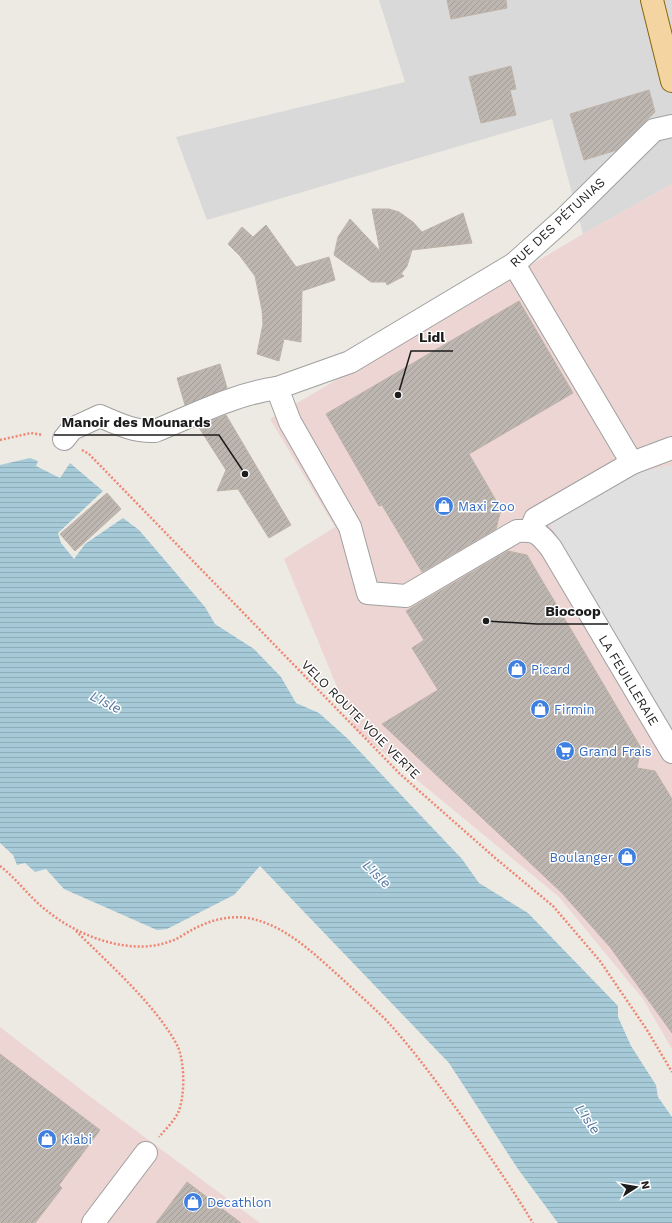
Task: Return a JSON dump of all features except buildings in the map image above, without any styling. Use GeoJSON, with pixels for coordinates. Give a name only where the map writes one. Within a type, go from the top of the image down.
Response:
{"type":"FeatureCollection","features":[{"type":"Feature","properties":{"kind":"main road"},"geometry":{"type":"LineString","coordinates":[[654,0],[672,81]]}},
{"type":"Feature","properties":{"kind":"street","name":"RUE DES PÉTUNIAS"},"geometry":{"type":"LineString","coordinates":[[64,439],[72,429],[86,421],[100,416],[121,426],[143,432],[155,431],[229,401],[265,390],[277,388],[350,362],[514,264],[563,220],[654,130],[672,126]]}},
{"type":"Feature","properties":{"kind":"street"},"geometry":{"type":"LineString","coordinates":[[514,264],[632,463]]}},
{"type":"Feature","properties":{"kind":"street"},"geometry":{"type":"LineString","coordinates":[[277,388],[290,422],[350,527],[368,593],[406,596],[517,531],[531,530],[535,519],[632,463],[672,448]]}},
{"type":"Feature","properties":{"kind":"street","name":"LA FEUILLERAIE"},"geometry":{"type":"LineString","coordinates":[[531,530],[540,534],[551,548],[672,752]]}},
{"type":"Feature","properties":{"kind":"street"},"geometry":{"type":"LineString","coordinates":[[93,1223],[146,1153]]}},
{"type":"Feature","properties":{"kind":"path","name":"VELO ROUTE VOIE VERTE"},"geometry":{"type":"LineString","coordinates":[[0,440],[31,433],[64,439],[89,454],[400,774],[494,857],[553,906],[600,961],[647,1030],[672,1072]]}},
{"type":"Feature","properties":{"kind":"path"},"geometry":{"type":"LineString","coordinates":[[0,866],[45,910],[74,929],[111,943],[138,946],[172,941],[192,930],[224,918],[247,918],[272,925],[294,938],[320,958],[385,1020],[424,1065],[479,1140],[533,1223]]}},
{"type":"Feature","properties":{"kind":"path"},"geometry":{"type":"LineString","coordinates":[[74,929],[154,1012],[178,1048],[183,1071],[183,1094],[178,1113],[146,1153]]}},
{"type":"Feature","properties":{"kind":"shaded area"},"geometry":{"type":"Polygon","coordinates":[[[379,0],[672,0],[672,184],[583,234],[552,119],[207,220],[176,137],[405,82],[379,0]]]}},
{"type":"Feature","properties":{"kind":"shaded area"},"geometry":{"type":"Polygon","coordinates":[[[672,184],[672,1049],[643,999],[559,897],[354,728],[284,559],[335,527],[270,419],[583,234],[672,184]]]}},
{"type":"Feature","properties":{"kind":"shaded area"},"geometry":{"type":"Polygon","coordinates":[[[672,465],[672,730],[547,520],[643,471],[672,465]]]}},
{"type":"Feature","properties":{"kind":"shaded area"},"geometry":{"type":"Polygon","coordinates":[[[0,1027],[92,1098],[260,1223],[0,1223],[0,1027]]]}},
{"type":"Feature","properties":{"kind":"water","name":"L'Isle"},"geometry":{"type":"Polygon","coordinates":[[[30,458],[38,461],[36,466],[60,478],[70,463],[103,491],[58,533],[61,543],[74,559],[85,544],[123,518],[139,530],[205,607],[215,624],[254,649],[281,677],[296,703],[319,713],[347,738],[462,859],[479,883],[528,913],[618,1006],[618,1017],[631,1046],[656,1085],[658,1097],[672,1117],[672,1223],[558,1223],[518,1169],[449,1063],[260,866],[234,895],[167,929],[157,930],[64,889],[46,869],[35,872],[25,863],[17,865],[13,855],[0,843],[0,465],[30,458]]]}},
{"type":"Feature","properties":{"kind":"place","name":"Lidl"},"geometry":{"type":"Point","coordinates":[398,395]}},
{"type":"Feature","properties":{"kind":"place","name":"Manoir des Mounards"},"geometry":{"type":"Point","coordinates":[245,474]}},
{"type":"Feature","properties":{"kind":"place","name":"Maxi Zoo"},"geometry":{"type":"Point","coordinates":[444,506]}},
{"type":"Feature","properties":{"kind":"place","name":"Biocoop"},"geometry":{"type":"Point","coordinates":[486,621]}},
{"type":"Feature","properties":{"kind":"place","name":"Picard"},"geometry":{"type":"Point","coordinates":[517,669]}},
{"type":"Feature","properties":{"kind":"place","name":"Firmin"},"geometry":{"type":"Point","coordinates":[540,709]}},
{"type":"Feature","properties":{"kind":"place","name":"Grand Frais"},"geometry":{"type":"Point","coordinates":[565,751]}},
{"type":"Feature","properties":{"kind":"place","name":"Boulanger"},"geometry":{"type":"Point","coordinates":[627,857]}},
{"type":"Feature","properties":{"kind":"place","name":"Kiabi"},"geometry":{"type":"Point","coordinates":[47,1139]}},
{"type":"Feature","properties":{"kind":"place","name":"Decathlon"},"geometry":{"type":"Point","coordinates":[193,1202]}}]}
